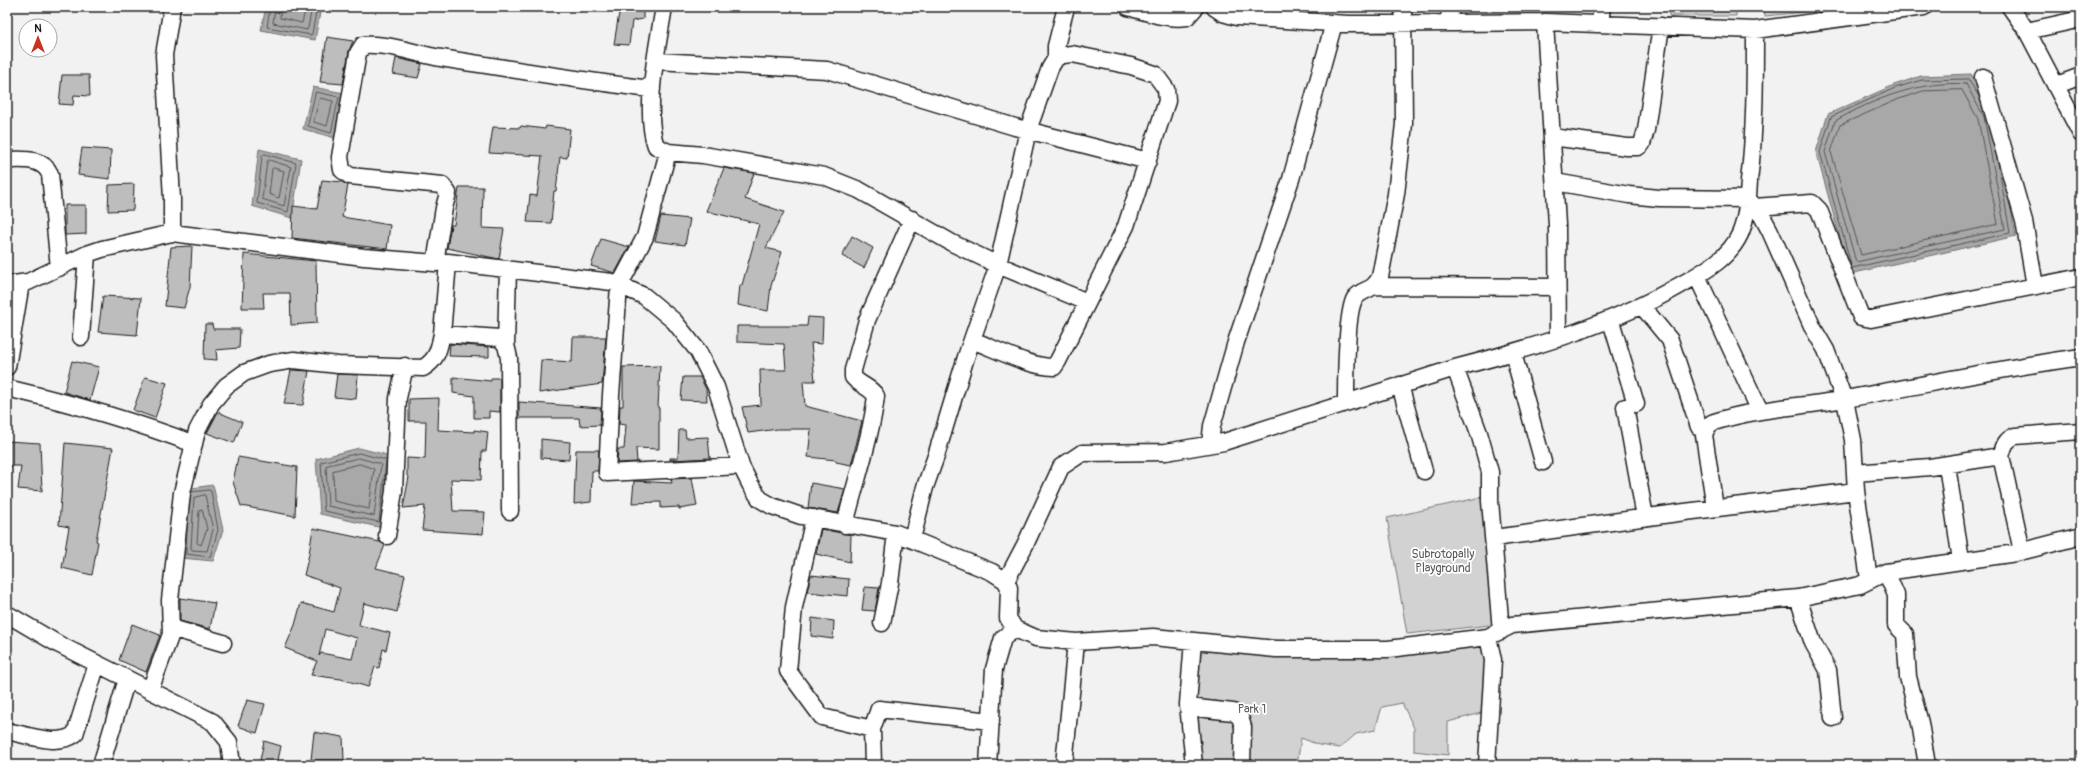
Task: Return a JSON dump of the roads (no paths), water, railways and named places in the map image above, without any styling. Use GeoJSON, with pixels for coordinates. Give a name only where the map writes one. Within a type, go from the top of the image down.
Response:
{"type":"FeatureCollection","features":[{"type":"Feature","properties":{"kind":"street"},"geometry":{"type":"LineString","coordinates":[[172,7],[164,55],[172,199],[172,233]]}},
{"type":"Feature","properties":{"kind":"street"},"geometry":{"type":"LineString","coordinates":[[664,7],[652,88],[652,135],[656,146],[668,152],[703,155],[824,176],[859,190],[952,243],[998,265],[1087,302]]}},
{"type":"Feature","properties":{"kind":"street"},"geometry":{"type":"LineString","coordinates":[[912,539],[925,487],[972,340],[998,265],[1028,130],[1050,68],[1056,58],[1056,46],[1066,7]]}},
{"type":"Feature","properties":{"kind":"street"},"geometry":{"type":"LineString","coordinates":[[1128,7],[1162,16],[1177,18],[1187,17],[1196,7]]}},
{"type":"Feature","properties":{"kind":"street"},"geometry":{"type":"LineString","coordinates":[[1214,7],[1223,13],[1237,17],[1268,13],[1334,23],[1403,15],[1450,15],[1545,22],[1755,30],[1924,7]]}},
{"type":"Feature","properties":{"kind":"street"},"geometry":{"type":"LineString","coordinates":[[1600,23],[1602,7]]}},
{"type":"Feature","properties":{"kind":"street"},"geometry":{"type":"LineString","coordinates":[[2010,7],[2027,31],[2081,134]]}},
{"type":"Feature","properties":{"kind":"street"},"geometry":{"type":"LineString","coordinates":[[1375,286],[1380,277],[1396,194],[1404,124],[1403,15]]}},
{"type":"Feature","properties":{"kind":"street"},"geometry":{"type":"LineString","coordinates":[[2027,31],[2081,19]]}},
{"type":"Feature","properties":{"kind":"street"},"geometry":{"type":"LineString","coordinates":[[1545,22],[1555,182],[1558,339]]}},
{"type":"Feature","properties":{"kind":"street"},"geometry":{"type":"LineString","coordinates":[[1210,444],[1212,426],[1236,342],[1291,179],[1334,23]]}},
{"type":"Feature","properties":{"kind":"street"},"geometry":{"type":"LineString","coordinates":[[1552,137],[1627,147],[1638,147],[1642,144],[1646,130],[1661,26]]}},
{"type":"Feature","properties":{"kind":"street"},"geometry":{"type":"LineString","coordinates":[[1006,582],[1061,467],[1082,453],[1166,452],[1224,442],[1400,385],[1455,368],[1513,353],[1611,321],[1642,306],[1712,267],[1736,242],[1751,203],[1755,108],[1755,30]]}},
{"type":"Feature","properties":{"kind":"street"},"geometry":{"type":"LineString","coordinates":[[150,690],[171,634],[170,600],[182,493],[197,431],[211,404],[226,386],[244,374],[269,364],[294,360],[338,365],[405,366],[423,368],[432,363],[437,354],[442,334],[444,208],[448,193],[442,185],[350,176],[342,170],[340,157],[358,53],[364,45],[377,44],[430,57],[593,82],[652,88]]}},
{"type":"Feature","properties":{"kind":"street"},"geometry":{"type":"LineString","coordinates":[[972,340],[1017,358],[1047,367],[1054,367],[1126,226],[1167,101],[1166,89],[1162,80],[1155,74],[1113,62],[1072,54],[1063,55],[1056,58]]}},
{"type":"Feature","properties":{"kind":"street"},"geometry":{"type":"LineString","coordinates":[[656,61],[827,70],[1028,130],[1148,161]]}},
{"type":"Feature","properties":{"kind":"street"},"geometry":{"type":"LineString","coordinates":[[2056,85],[2081,76]]}},
{"type":"Feature","properties":{"kind":"street"},"geometry":{"type":"LineString","coordinates":[[1983,77],[2024,221],[2035,286]]}},
{"type":"Feature","properties":{"kind":"street"},"geometry":{"type":"LineString","coordinates":[[668,152],[645,237],[619,286],[607,473],[741,466]]}},
{"type":"Feature","properties":{"kind":"street"},"geometry":{"type":"LineString","coordinates":[[7,160],[26,159],[40,162],[46,166],[50,174],[59,268]]}},
{"type":"Feature","properties":{"kind":"street"},"geometry":{"type":"LineString","coordinates":[[1555,182],[1636,196],[1751,203],[1812,203],[1819,210],[1861,317],[1871,319],[2081,277]]}},
{"type":"Feature","properties":{"kind":"street"},"geometry":{"type":"LineString","coordinates":[[1751,203],[1770,231],[1813,328],[1826,350],[1844,399],[1853,440],[1856,491],[1869,579]]}},
{"type":"Feature","properties":{"kind":"street"},"geometry":{"type":"LineString","coordinates":[[845,525],[876,396],[874,392],[858,383],[852,377],[852,370],[867,320],[912,219]]}},
{"type":"Feature","properties":{"kind":"street"},"geometry":{"type":"LineString","coordinates":[[7,367],[14,284],[28,282],[87,254],[172,233],[364,257],[508,269],[612,282],[644,296],[674,321],[698,352],[716,387],[741,466],[760,499],[772,506],[814,518],[845,525],[896,533],[992,572],[1006,582],[1009,588],[1008,618],[1015,629],[1036,638],[1076,642],[1154,637],[1276,649],[1388,649],[1494,634],[1512,625],[1798,598],[1860,585],[1869,579],[1886,572],[1961,562],[2022,551],[2081,536]]}},
{"type":"Feature","properties":{"kind":"street"},"geometry":{"type":"LineString","coordinates":[[81,337],[87,254]]}},
{"type":"Feature","properties":{"kind":"street"},"geometry":{"type":"LineString","coordinates":[[508,269],[506,345],[509,358],[510,511]]}},
{"type":"Feature","properties":{"kind":"street"},"geometry":{"type":"LineString","coordinates":[[1697,276],[1760,411]]}},
{"type":"Feature","properties":{"kind":"street"},"geometry":{"type":"LineString","coordinates":[[1346,403],[1347,349],[1352,304],[1362,292],[1375,286],[1557,287]]}},
{"type":"Feature","properties":{"kind":"street"},"geometry":{"type":"LineString","coordinates":[[1642,306],[1670,340],[1699,427]]}},
{"type":"Feature","properties":{"kind":"street"},"geometry":{"type":"LineString","coordinates":[[1611,321],[1630,405],[1645,517]]}},
{"type":"Feature","properties":{"kind":"street"},"geometry":{"type":"LineString","coordinates":[[442,334],[492,336],[500,338],[506,345]]}},
{"type":"Feature","properties":{"kind":"street"},"geometry":{"type":"LineString","coordinates":[[1513,353],[1543,462]]}},
{"type":"Feature","properties":{"kind":"street"},"geometry":{"type":"LineString","coordinates":[[1715,508],[1704,436],[1706,429],[1712,422],[1760,411],[1844,399],[2042,362],[2081,357]]}},
{"type":"Feature","properties":{"kind":"street"},"geometry":{"type":"LineString","coordinates":[[387,536],[394,491],[398,398],[405,366]]}},
{"type":"Feature","properties":{"kind":"street"},"geometry":{"type":"LineString","coordinates":[[1455,368],[1479,433],[1490,472],[1494,538],[1494,634],[1487,765]]}},
{"type":"Feature","properties":{"kind":"street"},"geometry":{"type":"LineString","coordinates":[[1400,385],[1424,471]]}},
{"type":"Feature","properties":{"kind":"street"},"geometry":{"type":"LineString","coordinates":[[7,388],[89,409],[166,433],[194,444]]}},
{"type":"Feature","properties":{"kind":"street"},"geometry":{"type":"LineString","coordinates":[[2022,551],[2001,456],[2004,445],[2008,439],[2016,436],[2081,431]]}},
{"type":"Feature","properties":{"kind":"street"},"geometry":{"type":"LineString","coordinates":[[1855,473],[1947,465],[2001,456]]}},
{"type":"Feature","properties":{"kind":"street"},"geometry":{"type":"LineString","coordinates":[[1947,465],[1961,562]]}},
{"type":"Feature","properties":{"kind":"street"},"geometry":{"type":"LineString","coordinates":[[1494,538],[1645,517],[1856,491]]}},
{"type":"Feature","properties":{"kind":"street"},"geometry":{"type":"LineString","coordinates":[[814,518],[794,607],[788,671],[822,717],[872,729]]}},
{"type":"Feature","properties":{"kind":"street"},"geometry":{"type":"LineString","coordinates":[[882,624],[890,583],[896,533]]}},
{"type":"Feature","properties":{"kind":"street"},"geometry":{"type":"LineString","coordinates":[[1886,572],[1896,595],[1896,625],[1906,634],[1909,684],[1920,724],[1927,765]]}},
{"type":"Feature","properties":{"kind":"street"},"geometry":{"type":"LineString","coordinates":[[1798,598],[1813,644],[1828,670],[1833,718]]}},
{"type":"Feature","properties":{"kind":"street"},"geometry":{"type":"LineString","coordinates":[[7,614],[58,644],[213,722],[229,742],[232,765]]}},
{"type":"Feature","properties":{"kind":"street"},"geometry":{"type":"LineString","coordinates":[[171,628],[223,643]]}},
{"type":"Feature","properties":{"kind":"street"},"geometry":{"type":"LineString","coordinates":[[988,765],[994,668],[1003,638],[1015,629]]}},
{"type":"Feature","properties":{"kind":"street"},"geometry":{"type":"LineString","coordinates":[[1193,641],[1188,707],[1194,765]]}},
{"type":"Feature","properties":{"kind":"street"},"geometry":{"type":"LineString","coordinates":[[1064,765],[1076,642]]}},
{"type":"Feature","properties":{"kind":"street"},"geometry":{"type":"LineString","coordinates":[[7,731],[58,740],[68,739],[75,734],[97,664]]}},
{"type":"Feature","properties":{"kind":"street"},"geometry":{"type":"LineString","coordinates":[[101,765],[127,679]]}},
{"type":"Feature","properties":{"kind":"street"},"geometry":{"type":"LineString","coordinates":[[1188,707],[1232,712],[1240,717],[1243,728],[1242,765]]}},
{"type":"Feature","properties":{"kind":"street"},"geometry":{"type":"LineString","coordinates":[[873,765],[872,729],[879,708],[991,721]]}},
{"type":"Feature","properties":{"kind":"water"},"geometry":{"type":"Polygon","coordinates":[[[266,7],[321,7],[315,40],[261,30],[266,7]]]}},
{"type":"Feature","properties":{"kind":"water"},"geometry":{"type":"Polygon","coordinates":[[[1971,74],[1993,114],[2016,236],[1850,274],[1816,152],[1828,114],[1894,85],[1921,76],[1971,74]]]}},
{"type":"Feature","properties":{"kind":"water"},"geometry":{"type":"Polygon","coordinates":[[[313,87],[344,93],[335,138],[303,129],[313,87]]]}},
{"type":"Feature","properties":{"kind":"water"},"geometry":{"type":"Polygon","coordinates":[[[259,149],[301,159],[292,218],[252,206],[259,149]]]}},
{"type":"Feature","properties":{"kind":"water"},"geometry":{"type":"Polygon","coordinates":[[[359,448],[391,456],[383,528],[320,514],[316,459],[359,448]]]}},
{"type":"Feature","properties":{"kind":"water"},"geometry":{"type":"Polygon","coordinates":[[[213,485],[223,530],[213,561],[181,558],[186,489],[213,485]]]}},
{"type":"Feature","properties":{"kind":"park label","name":"Subrotopally Playground"},"geometry":{"type":"Point","coordinates":[1443,561]}},
{"type":"Feature","properties":{"kind":"park label","name":"Park 1"},"geometry":{"type":"Point","coordinates":[1252,709]}}]}
